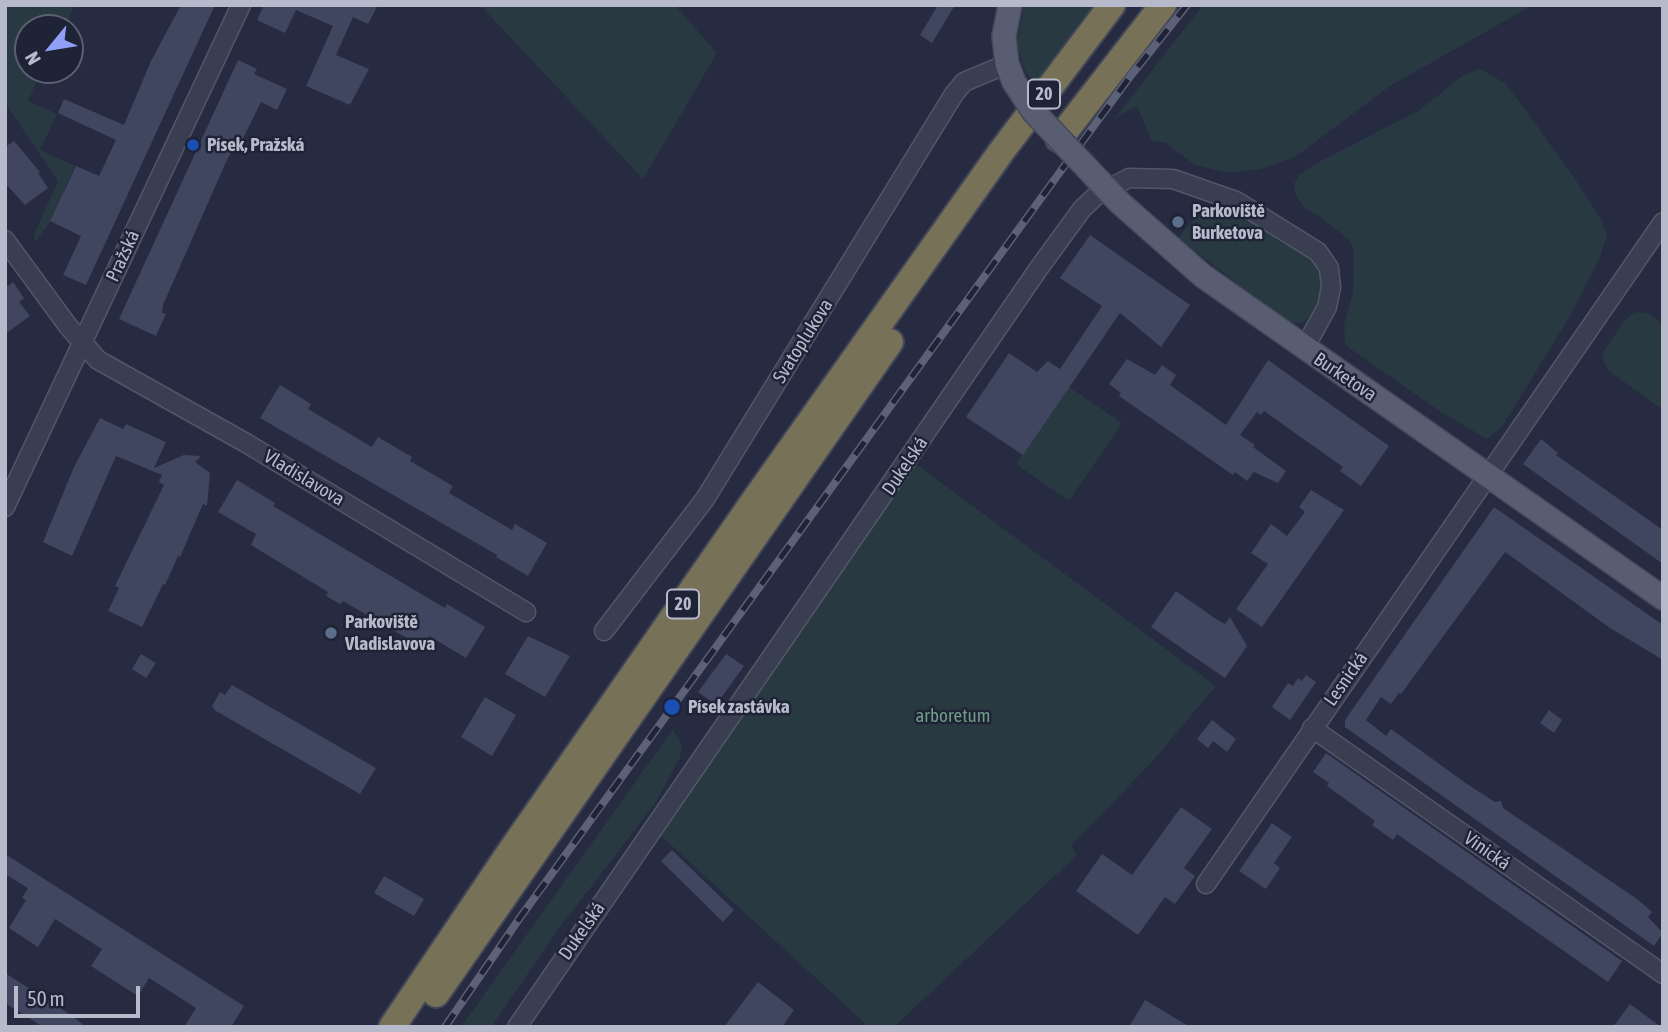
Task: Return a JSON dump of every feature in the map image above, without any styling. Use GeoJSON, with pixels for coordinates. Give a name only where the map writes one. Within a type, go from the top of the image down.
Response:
{"type":"FeatureCollection","features":[{"type":"Feature","properties":{"kind":"highway","name":"20"},"geometry":{"type":"LineString","coordinates":[[392,1027],[754,501],[1002,152],[1112,5]]}},
{"type":"Feature","properties":{"kind":"highway","name":"20"},"geometry":{"type":"LineString","coordinates":[[413,1027],[1060,95],[1131,5]]}},
{"type":"Feature","properties":{"kind":"highway"},"geometry":{"type":"LineString","coordinates":[[1059,139],[1163,5]]}},
{"type":"Feature","properties":{"kind":"main road"},"geometry":{"type":"LineString","coordinates":[[1010,5],[1004,36],[1011,73]]}},
{"type":"Feature","properties":{"kind":"main road","name":"Burketova"},"geometry":{"type":"LineString","coordinates":[[1011,73],[1033,111],[1059,139],[1120,203],[1203,276],[1663,598]]}},
{"type":"Feature","properties":{"kind":"street","name":"Pražská"},"geometry":{"type":"LineString","coordinates":[[5,507],[241,5]]}},
{"type":"Feature","properties":{"kind":"street","name":"Svatoplukova"},"geometry":{"type":"LineString","coordinates":[[604,631],[705,499],[954,94],[964,82],[1011,73]]}},
{"type":"Feature","properties":{"kind":"street","name":"Dukelská"},"geometry":{"type":"LineString","coordinates":[[517,1027],[1039,268],[1082,209],[1098,194],[1129,178],[1142,176],[1173,179],[1236,201],[1318,253],[1329,268],[1331,287],[1327,307],[1304,349]]}},
{"type":"Feature","properties":{"kind":"street"},"geometry":{"type":"LineString","coordinates":[[1489,475],[1663,222]]}},
{"type":"Feature","properties":{"kind":"street","name":"Vladislavova"},"geometry":{"type":"LineString","coordinates":[[5,240],[83,345],[98,360],[246,443],[526,612]]}},
{"type":"Feature","properties":{"kind":"street","name":"Lesnická"},"geometry":{"type":"LineString","coordinates":[[1206,884],[1489,475]]}},
{"type":"Feature","properties":{"kind":"street","name":"Vinická"},"geometry":{"type":"LineString","coordinates":[[1312,728],[1663,974]]}},
{"type":"Feature","properties":{"kind":"green space"},"geometry":{"type":"Polygon","coordinates":[[[5,5],[74,5],[71,14],[14,14],[14,84],[36,84],[28,101],[57,114],[40,150],[75,166],[50,222],[35,242],[34,235],[58,181],[5,103],[5,5]]]}},
{"type":"Feature","properties":{"kind":"green space"},"geometry":{"type":"Polygon","coordinates":[[[480,5],[675,5],[717,53],[643,179],[480,5]]]}},
{"type":"Feature","properties":{"kind":"green space"},"geometry":{"type":"Polygon","coordinates":[[[1024,5],[1098,5],[1035,84],[1025,71],[1017,44],[1024,5]]]}},
{"type":"Feature","properties":{"kind":"green space"},"geometry":{"type":"Polygon","coordinates":[[[1203,5],[1533,5],[1390,86],[1295,157],[1261,169],[1229,173],[1195,165],[1166,143],[1152,141],[1137,106],[1114,119],[1203,5]]]}},
{"type":"Feature","properties":{"kind":"green space"},"geometry":{"type":"Polygon","coordinates":[[[1480,69],[1505,83],[1571,173],[1601,219],[1607,235],[1600,257],[1570,316],[1502,427],[1487,439],[1438,410],[1345,345],[1344,325],[1353,292],[1354,250],[1349,240],[1321,217],[1304,208],[1296,196],[1294,184],[1299,175],[1315,164],[1418,111],[1464,75],[1480,69]]]}},
{"type":"Feature","properties":{"kind":"green space"},"geometry":{"type":"Polygon","coordinates":[[[1207,204],[1207,209],[1224,208],[1304,251],[1318,263],[1324,282],[1321,302],[1313,314],[1303,322],[1290,324],[1178,238],[1207,204]]]}},
{"type":"Feature","properties":{"kind":"green space"},"geometry":{"type":"Polygon","coordinates":[[[1635,312],[1647,313],[1663,324],[1663,410],[1609,371],[1603,361],[1603,352],[1625,320],[1635,312]]]}},
{"type":"Feature","properties":{"kind":"green space"},"geometry":{"type":"Polygon","coordinates":[[[1069,387],[1122,423],[1069,501],[1016,464],[1069,387]]]}},
{"type":"Feature","properties":{"kind":"green space","name":"arboretum"},"geometry":{"type":"Polygon","coordinates":[[[916,464],[1216,686],[1150,764],[1071,846],[1077,855],[894,1027],[869,1027],[658,833],[916,464]]]}},
{"type":"Feature","properties":{"kind":"green space"},"geometry":{"type":"Polygon","coordinates":[[[673,729],[682,745],[680,758],[654,805],[560,927],[491,1027],[461,1027],[673,729]]]}},
{"type":"Feature","properties":{"kind":"building"},"geometry":{"type":"Polygon","coordinates":[[[181,5],[215,5],[86,285],[63,275],[81,236],[50,221],[76,166],[99,176],[116,140],[58,113],[64,99],[124,125],[151,61],[181,5]]]}},
{"type":"Feature","properties":{"kind":"building"},"geometry":{"type":"Polygon","coordinates":[[[264,5],[378,5],[368,24],[353,17],[336,55],[369,69],[350,105],[306,86],[333,26],[296,10],[285,33],[257,20],[264,5]]]}},
{"type":"Feature","properties":{"kind":"building"},"geometry":{"type":"Polygon","coordinates":[[[938,5],[955,5],[932,43],[920,35],[938,5]]]}},
{"type":"Feature","properties":{"kind":"building"},"geometry":{"type":"Polygon","coordinates":[[[238,60],[257,69],[254,74],[287,89],[277,110],[261,102],[239,147],[235,145],[163,305],[162,313],[166,314],[156,336],[119,319],[238,60]]]}},
{"type":"Feature","properties":{"kind":"building"},"geometry":{"type":"Polygon","coordinates":[[[14,141],[40,172],[38,173],[48,188],[25,205],[5,183],[5,147],[14,141]]]}},
{"type":"Feature","properties":{"kind":"building"},"geometry":{"type":"Polygon","coordinates":[[[1090,235],[1190,305],[1161,347],[1120,313],[1023,455],[966,417],[1009,353],[1037,372],[1048,361],[1060,369],[1102,306],[1060,278],[1090,235]]]}},
{"type":"Feature","properties":{"kind":"building"},"geometry":{"type":"Polygon","coordinates":[[[5,282],[8,286],[13,282],[24,298],[19,302],[30,316],[5,334],[5,282]]]}},
{"type":"Feature","properties":{"kind":"building"},"geometry":{"type":"Polygon","coordinates":[[[1127,359],[1155,375],[1162,365],[1176,375],[1170,385],[1226,425],[1268,360],[1389,446],[1361,486],[1340,471],[1343,467],[1264,411],[1261,415],[1257,412],[1240,435],[1286,471],[1278,483],[1254,472],[1247,481],[1235,472],[1233,475],[1119,396],[1121,393],[1109,384],[1127,359]]]}},
{"type":"Feature","properties":{"kind":"building"},"geometry":{"type":"Polygon","coordinates":[[[280,385],[311,404],[308,409],[372,447],[378,437],[412,457],[410,461],[453,486],[449,493],[512,530],[515,524],[547,543],[528,576],[496,557],[497,555],[260,418],[280,385]]]}},
{"type":"Feature","properties":{"kind":"building"},"geometry":{"type":"Polygon","coordinates":[[[100,418],[123,429],[126,424],[166,442],[154,468],[184,455],[201,456],[195,462],[210,473],[207,506],[203,504],[180,557],[178,556],[142,627],[108,611],[119,588],[115,586],[164,485],[159,482],[162,475],[116,456],[72,556],[43,542],[74,467],[100,418]]]}},
{"type":"Feature","properties":{"kind":"building"},"geometry":{"type":"Polygon","coordinates":[[[1541,439],[1558,453],[1556,455],[1663,530],[1663,564],[1523,464],[1541,439]]]}},
{"type":"Feature","properties":{"kind":"building"},"geometry":{"type":"Polygon","coordinates":[[[237,480],[275,503],[273,506],[335,543],[445,608],[447,604],[485,627],[466,658],[429,636],[422,647],[343,601],[340,604],[326,596],[328,592],[251,545],[256,534],[218,512],[237,480]]]}},
{"type":"Feature","properties":{"kind":"building"},"geometry":{"type":"Polygon","coordinates":[[[1311,490],[1344,510],[1262,627],[1236,609],[1268,564],[1251,553],[1271,524],[1287,536],[1305,512],[1299,507],[1311,490]]]}},
{"type":"Feature","properties":{"kind":"building"},"geometry":{"type":"Polygon","coordinates":[[[1494,507],[1663,625],[1663,660],[1610,628],[1505,552],[1401,694],[1399,693],[1391,704],[1381,697],[1366,720],[1386,736],[1391,729],[1467,784],[1495,802],[1501,801],[1503,808],[1637,899],[1652,912],[1648,917],[1663,933],[1654,946],[1345,727],[1345,720],[1494,507]]]}},
{"type":"Feature","properties":{"kind":"building"},"geometry":{"type":"Polygon","coordinates":[[[1176,591],[1225,624],[1230,617],[1247,646],[1225,678],[1151,627],[1176,591]]]}},
{"type":"Feature","properties":{"kind":"building"},"geometry":{"type":"Polygon","coordinates":[[[528,636],[570,656],[545,697],[505,674],[528,636]]]}},
{"type":"Feature","properties":{"kind":"building"},"geometry":{"type":"Polygon","coordinates":[[[141,654],[156,663],[146,678],[132,669],[141,654]]]}},
{"type":"Feature","properties":{"kind":"building"},"geometry":{"type":"Polygon","coordinates":[[[726,654],[744,666],[716,705],[698,692],[726,654]]]}},
{"type":"Feature","properties":{"kind":"building"},"geometry":{"type":"Polygon","coordinates":[[[1306,675],[1316,682],[1290,720],[1272,707],[1288,683],[1293,686],[1298,678],[1302,681],[1306,675]]]}},
{"type":"Feature","properties":{"kind":"building"},"geometry":{"type":"Polygon","coordinates":[[[232,685],[376,768],[360,794],[216,711],[212,706],[220,692],[225,695],[232,685]]]}},
{"type":"Feature","properties":{"kind":"building"},"geometry":{"type":"Polygon","coordinates":[[[485,697],[516,715],[492,756],[461,737],[485,697]]]}},
{"type":"Feature","properties":{"kind":"building"},"geometry":{"type":"Polygon","coordinates":[[[1549,710],[1562,720],[1554,733],[1540,723],[1549,710]]]}},
{"type":"Feature","properties":{"kind":"building"},"geometry":{"type":"Polygon","coordinates":[[[1212,720],[1236,739],[1227,752],[1213,741],[1208,748],[1197,739],[1212,720]]]}},
{"type":"Feature","properties":{"kind":"building"},"geometry":{"type":"Polygon","coordinates":[[[1326,753],[1622,961],[1608,982],[1397,834],[1393,840],[1372,825],[1375,821],[1327,786],[1329,783],[1313,772],[1326,753]]]}},
{"type":"Feature","properties":{"kind":"building"},"geometry":{"type":"Polygon","coordinates":[[[1181,807],[1212,829],[1184,868],[1195,876],[1175,904],[1165,897],[1138,935],[1076,891],[1102,854],[1132,875],[1181,807]]]}},
{"type":"Feature","properties":{"kind":"building"},"geometry":{"type":"Polygon","coordinates":[[[1272,823],[1292,837],[1274,863],[1280,868],[1266,889],[1239,871],[1272,823]]]}},
{"type":"Feature","properties":{"kind":"building"},"geometry":{"type":"Polygon","coordinates":[[[672,850],[734,910],[723,922],[661,861],[672,850]]]}},
{"type":"Feature","properties":{"kind":"building"},"geometry":{"type":"Polygon","coordinates":[[[5,854],[244,1006],[231,1027],[184,1027],[196,1008],[149,978],[138,996],[91,966],[102,949],[55,919],[38,947],[9,928],[26,900],[22,898],[28,888],[5,874],[5,854]]]}},
{"type":"Feature","properties":{"kind":"building"},"geometry":{"type":"Polygon","coordinates":[[[384,876],[424,899],[414,916],[374,893],[384,876]]]}},
{"type":"Feature","properties":{"kind":"building"},"geometry":{"type":"Polygon","coordinates":[[[5,973],[86,1027],[43,1027],[5,1003],[5,973]]]}},
{"type":"Feature","properties":{"kind":"building"},"geometry":{"type":"Polygon","coordinates":[[[758,982],[794,1010],[782,1027],[724,1027],[758,982]]]}},
{"type":"Feature","properties":{"kind":"building"},"geometry":{"type":"Polygon","coordinates":[[[1145,1000],[1190,1027],[1129,1027],[1145,1000]]]}},
{"type":"Feature","properties":{"kind":"building"},"geometry":{"type":"Polygon","coordinates":[[[1630,1004],[1661,1027],[1613,1027],[1630,1004]]]}},
{"type":"Feature","properties":{"kind":"railway"},"geometry":{"type":"LineString","coordinates":[[445,1027],[519,919],[1060,172],[1187,5]]}},
{"type":"Feature","properties":{"kind":"place","name":"Písek, Pražská"},"geometry":{"type":"Point","coordinates":[193,145]}},
{"type":"Feature","properties":{"kind":"place","name":"Parkoviště Burketova"},"geometry":{"type":"Point","coordinates":[1178,222]}},
{"type":"Feature","properties":{"kind":"place","name":"Parkoviště Vladislavova"},"geometry":{"type":"Point","coordinates":[331,633]}},
{"type":"Feature","properties":{"kind":"place","name":"Písek zastávka"},"geometry":{"type":"Point","coordinates":[672,707]}}]}
